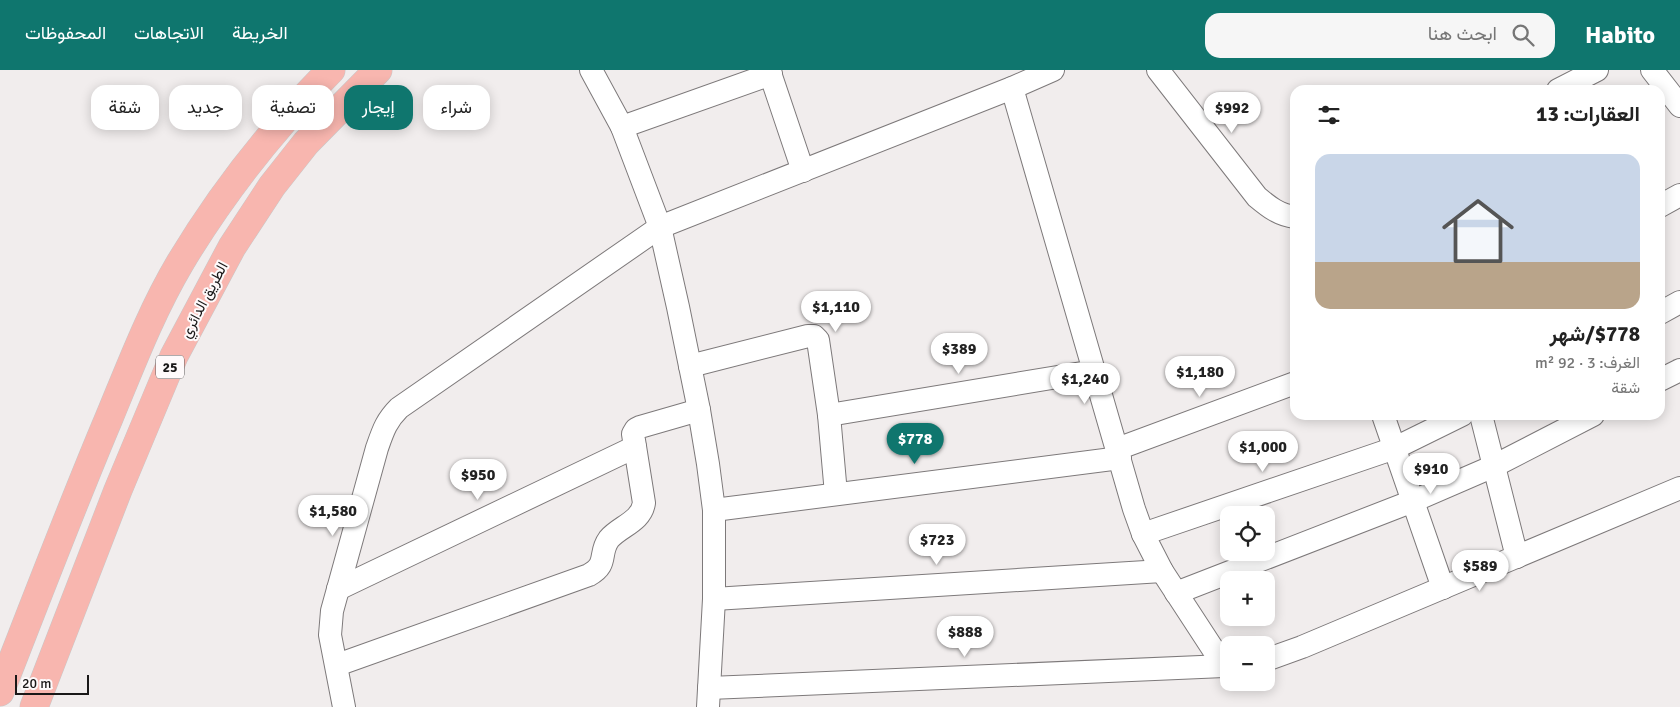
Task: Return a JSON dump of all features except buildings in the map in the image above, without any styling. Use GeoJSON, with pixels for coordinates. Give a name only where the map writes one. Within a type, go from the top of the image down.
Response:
{"type":"FeatureCollection","features":[{"type":"Feature","properties":{"kind":"highway","name":"25"},"geometry":{"type":"LineString","coordinates":[[0,692],[66,520],[134,357],[163,295],[198,235],[237,178],[282,122],[331,70]]}},
{"type":"Feature","properties":{"kind":"highway","name":"الطريق الدائري"},"geometry":{"type":"LineString","coordinates":[[34,707],[118,490],[174,356],[232,247],[272,186],[306,143],[378,70]]}},
{"type":"Feature","properties":{"kind":"street"},"geometry":{"type":"LineString","coordinates":[[591,70],[622,127],[660,227],[699,410],[714,510],[714,599],[708,698],[1220,666]]}},
{"type":"Feature","properties":{"kind":"street"},"geometry":{"type":"LineString","coordinates":[[344,707],[330,635],[332,611],[377,448],[385,425],[399,408],[660,227],[1012,88],[1053,70]]}},
{"type":"Feature","properties":{"kind":"street"},"geometry":{"type":"LineString","coordinates":[[1158,70],[1257,197],[1272,209],[1290,217]]}},
{"type":"Feature","properties":{"kind":"street"},"geometry":{"type":"LineString","coordinates":[[1568,85],[1596,70]]}},
{"type":"Feature","properties":{"kind":"street"},"geometry":{"type":"LineString","coordinates":[[1652,70],[1664,85]]}},
{"type":"Feature","properties":{"kind":"street"},"geometry":{"type":"LineString","coordinates":[[622,127],[770,72],[803,170]]}},
{"type":"Feature","properties":{"kind":"street"},"geometry":{"type":"LineString","coordinates":[[1665,87],[1680,106]]}},
{"type":"Feature","properties":{"kind":"street"},"geometry":{"type":"LineString","coordinates":[[1012,88],[1134,509],[1162,571],[1220,657]]}},
{"type":"Feature","properties":{"kind":"street"},"geometry":{"type":"LineString","coordinates":[[1665,203],[1680,195]]}},
{"type":"Feature","properties":{"kind":"street"},"geometry":{"type":"LineString","coordinates":[[1665,310],[1680,302]]}},
{"type":"Feature","properties":{"kind":"street"},"geometry":{"type":"LineString","coordinates":[[690,366],[814,336],[820,346],[829,415],[836,494]]}},
{"type":"Feature","properties":{"kind":"street"},"geometry":{"type":"LineString","coordinates":[[1665,378],[1680,370]]}},
{"type":"Feature","properties":{"kind":"street"},"geometry":{"type":"LineString","coordinates":[[829,415],[1094,371]]}},
{"type":"Feature","properties":{"kind":"street"},"geometry":{"type":"LineString","coordinates":[[714,510],[1118,454],[1290,385]]}},
{"type":"Feature","properties":{"kind":"street"},"geometry":{"type":"LineString","coordinates":[[336,665],[595,572],[600,567],[609,539],[642,511],[644,503],[633,434],[636,429],[699,410]]}},
{"type":"Feature","properties":{"kind":"street"},"geometry":{"type":"LineString","coordinates":[[1385,420],[1443,588]]}},
{"type":"Feature","properties":{"kind":"street"},"geometry":{"type":"LineString","coordinates":[[1144,534],[1395,448],[1452,420]]}},
{"type":"Feature","properties":{"kind":"street"},"geometry":{"type":"LineString","coordinates":[[1482,420],[1517,557]]}},
{"type":"Feature","properties":{"kind":"street"},"geometry":{"type":"LineString","coordinates":[[1176,593],[1413,501],[1494,466],[1583,420]]}},
{"type":"Feature","properties":{"kind":"street"},"geometry":{"type":"LineString","coordinates":[[338,589],[634,447]]}},
{"type":"Feature","properties":{"kind":"street"},"geometry":{"type":"LineString","coordinates":[[1275,657],[1680,488]]}},
{"type":"Feature","properties":{"kind":"street"},"geometry":{"type":"LineString","coordinates":[[714,599],[1162,571]]}}]}
